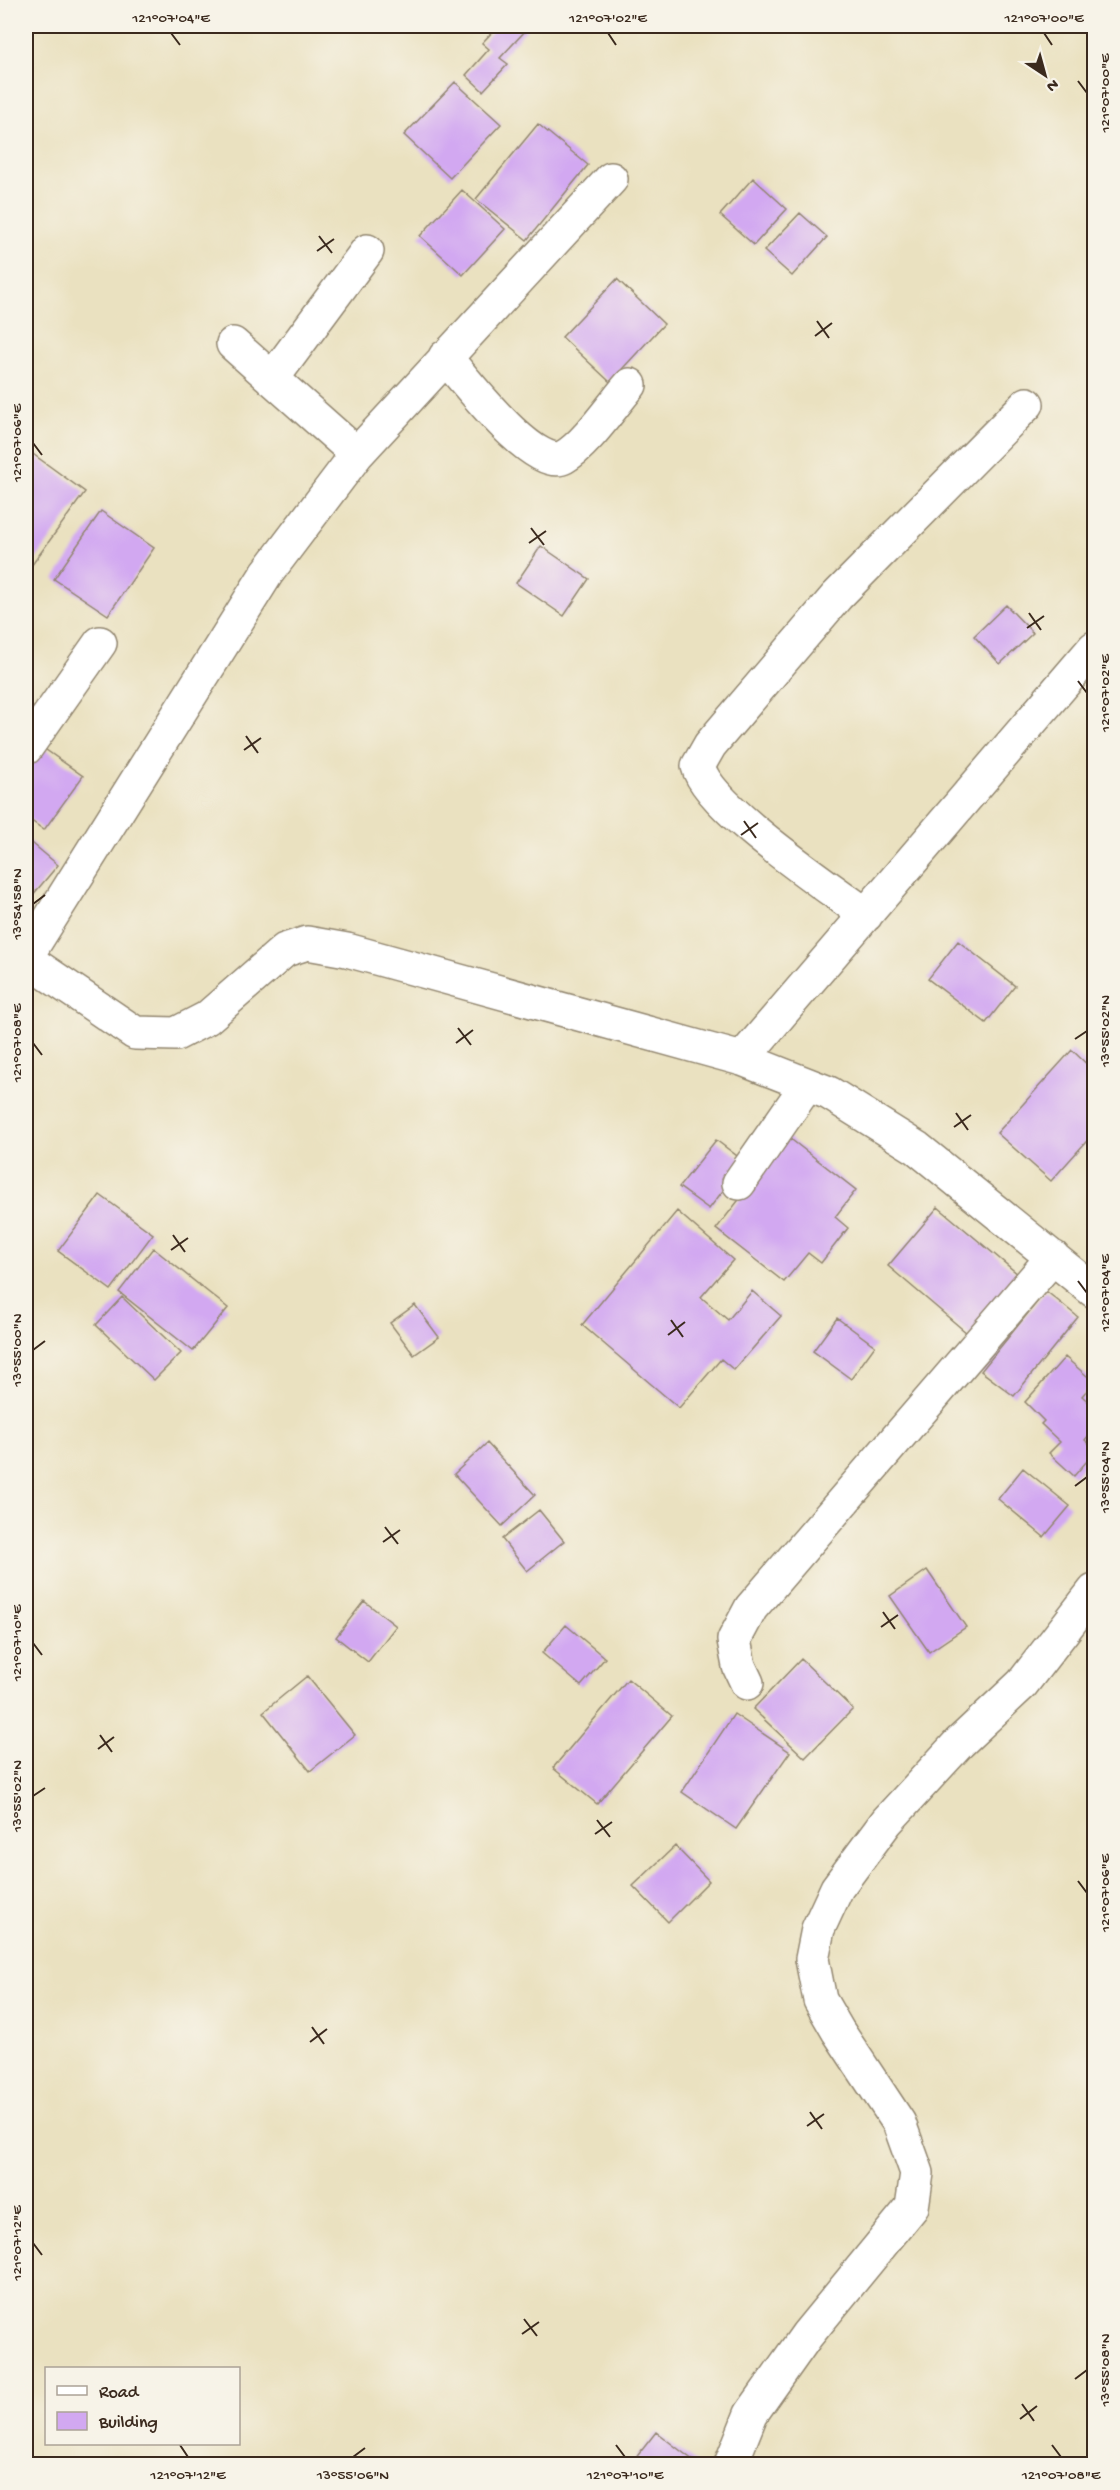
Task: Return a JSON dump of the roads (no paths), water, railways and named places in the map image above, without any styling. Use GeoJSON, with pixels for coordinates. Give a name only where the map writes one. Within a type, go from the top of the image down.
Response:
{"type":"FeatureCollection","features":[{"type":"Feature","properties":{"kind":"street"},"geometry":{"type":"LineString","coordinates":[[612,179],[357,454],[267,573],[26,958],[135,1033],[176,1034],[207,1018],[285,951],[307,943],[346,950],[742,1059],[829,1094],[917,1148],[1095,1291]]}},
{"type":"Feature","properties":{"kind":"street"},"geometry":{"type":"LineString","coordinates":[[272,379],[367,251]]}},
{"type":"Feature","properties":{"kind":"street"},"geometry":{"type":"LineString","coordinates":[[233,344],[357,454]]}},
{"type":"Feature","properties":{"kind":"street"},"geometry":{"type":"LineString","coordinates":[[445,357],[492,412],[530,448],[545,457],[555,459],[564,458],[587,437],[630,385]]}},
{"type":"Feature","properties":{"kind":"street"},"geometry":{"type":"LineString","coordinates":[[866,915],[746,824],[705,782],[698,766],[710,745],[837,596],[1028,404]]}},
{"type":"Feature","properties":{"kind":"street"},"geometry":{"type":"LineString","coordinates":[[26,748],[100,643]]}},
{"type":"Feature","properties":{"kind":"street"},"geometry":{"type":"LineString","coordinates":[[742,1059],[1095,648]]}},
{"type":"Feature","properties":{"kind":"street"},"geometry":{"type":"LineString","coordinates":[[739,1183],[807,1085]]}},
{"type":"Feature","properties":{"kind":"street"},"geometry":{"type":"LineString","coordinates":[[747,1683],[734,1640],[751,1608],[1053,1257]]}},
{"type":"Feature","properties":{"kind":"street"},"geometry":{"type":"LineString","coordinates":[[731,2464],[751,2414],[807,2335],[912,2207],[917,2172],[899,2123],[820,2000],[812,1959],[818,1929],[837,1888],[887,1821],[959,1743],[1022,1684],[1095,1592]]}}]}
